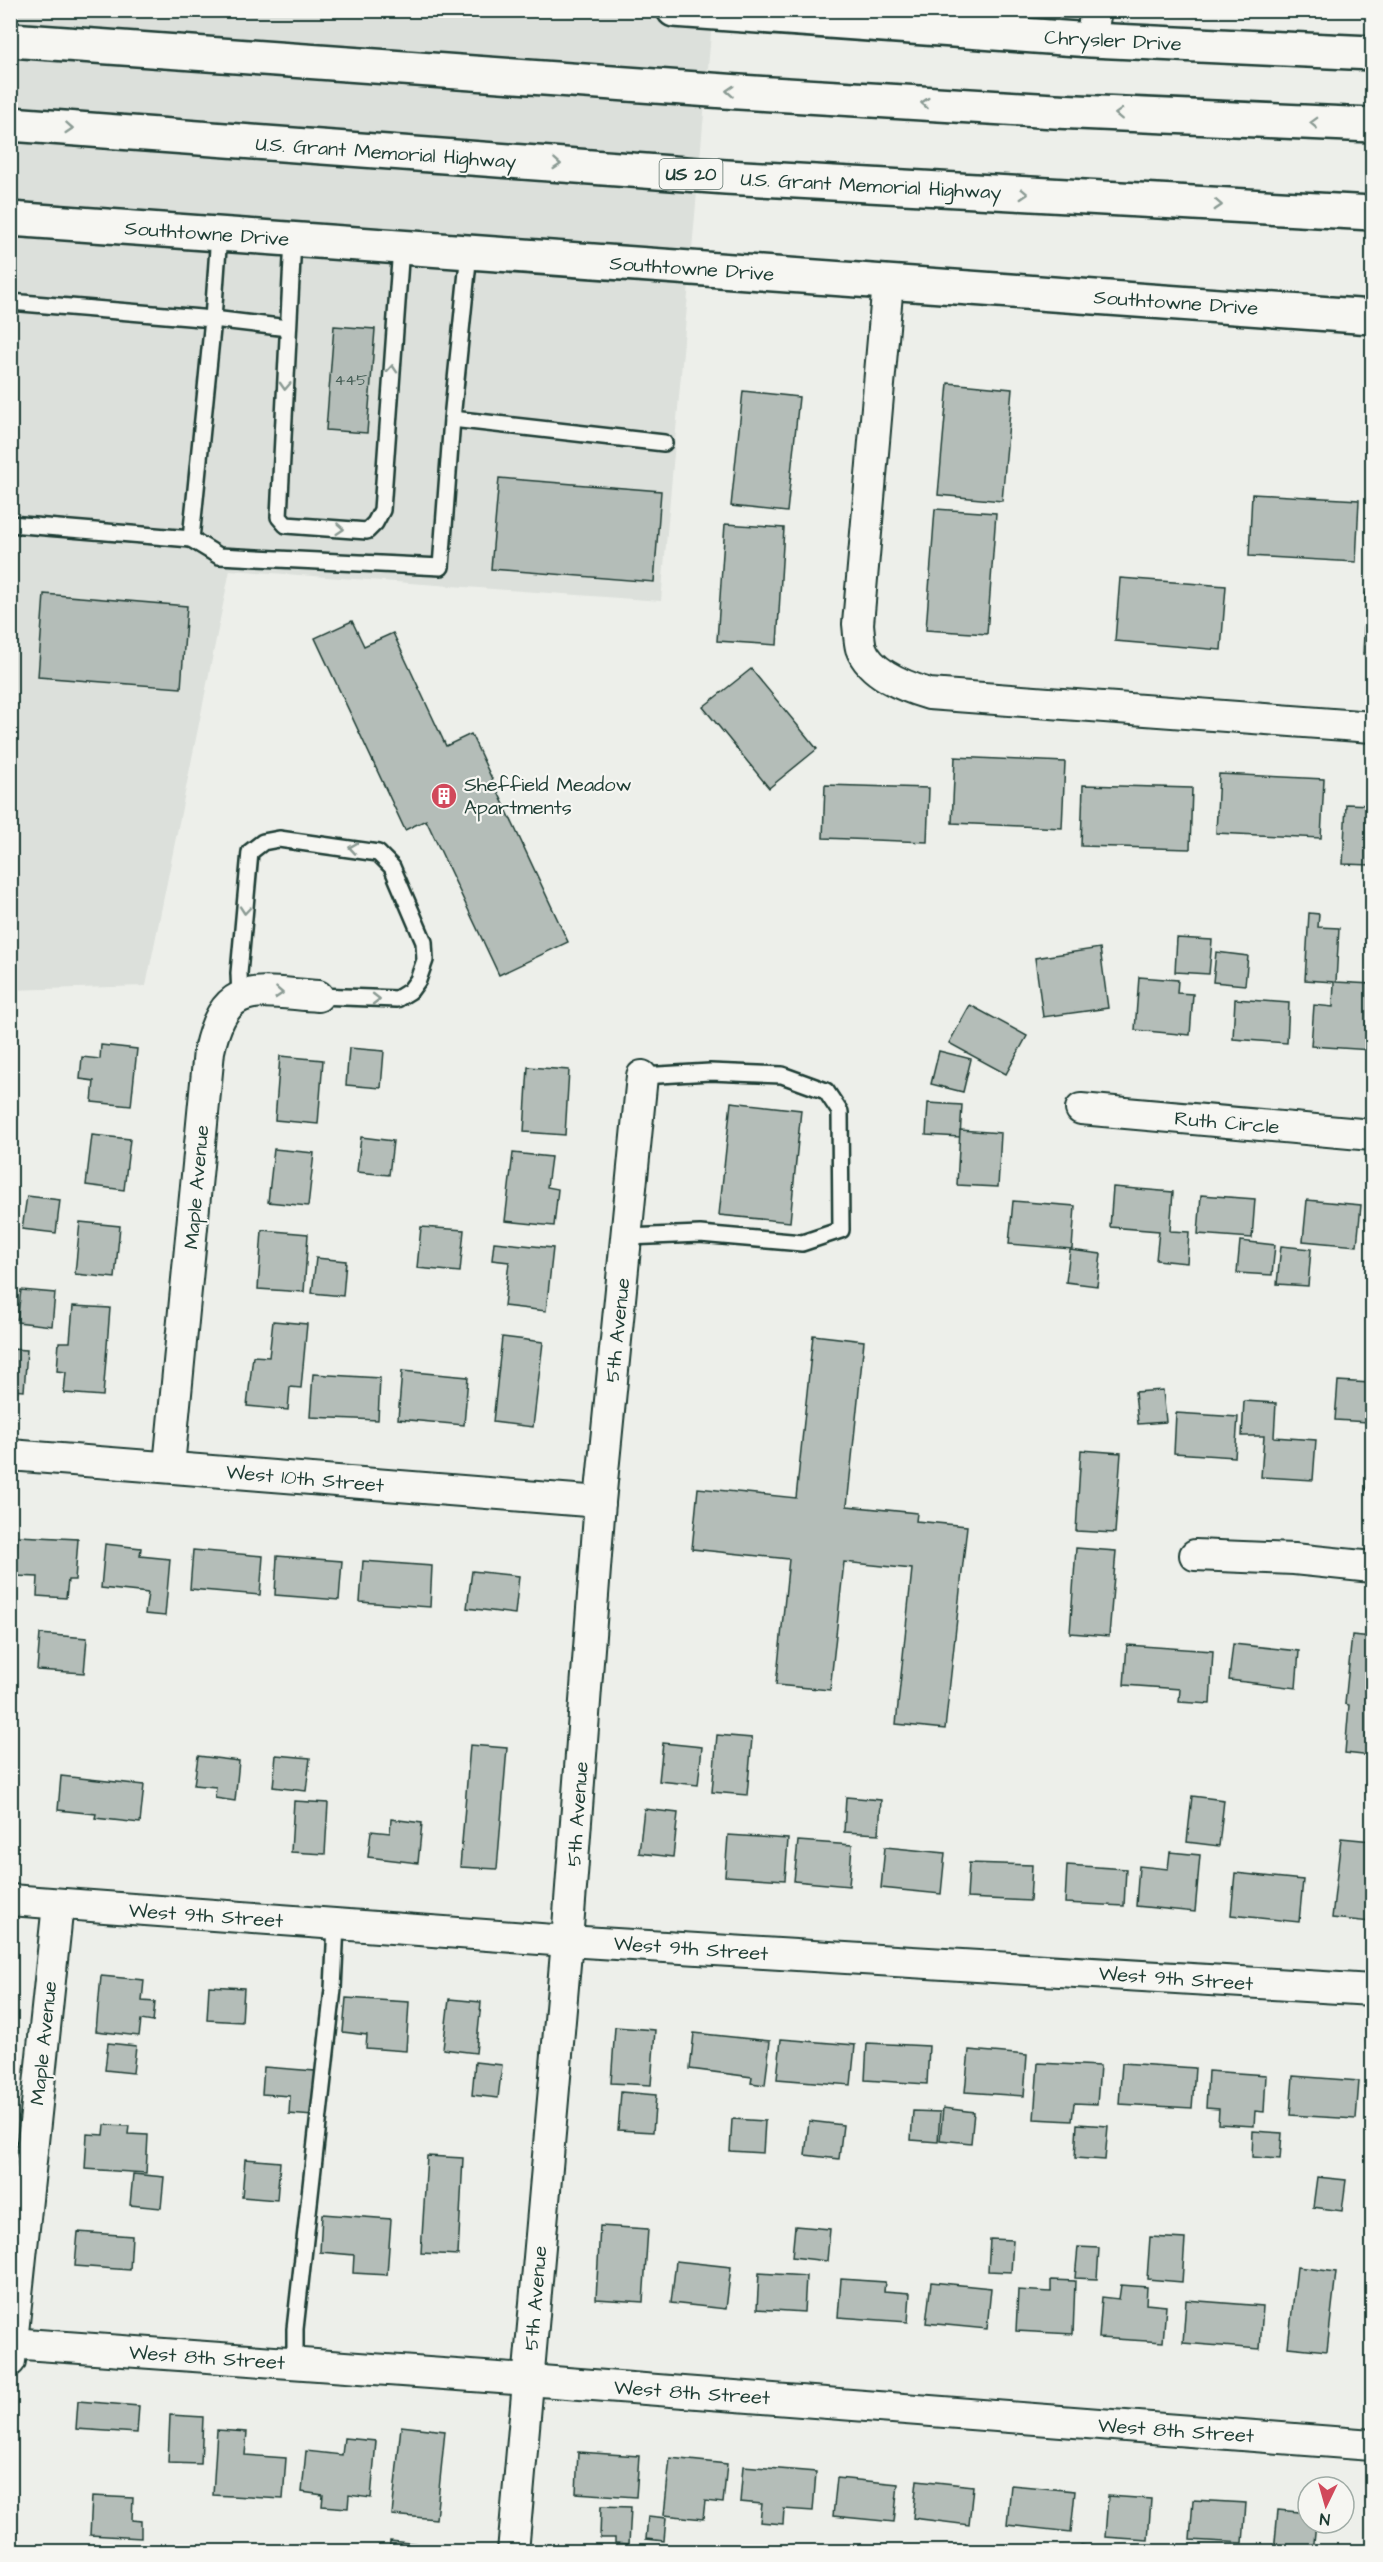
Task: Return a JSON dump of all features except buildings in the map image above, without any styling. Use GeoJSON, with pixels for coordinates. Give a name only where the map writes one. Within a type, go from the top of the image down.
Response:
{"type":"FeatureCollection","features":[{"type":"Feature","properties":{"kind":"main road","name":"Chrysler Drive"},"geometry":{"type":"LineString","coordinates":[[674,10],[1094,25],[1372,52]]}},
{"type":"Feature","properties":{"kind":"main road"},"geometry":{"type":"LineString","coordinates":[[10,40],[786,95],[1043,111],[1372,125]]}},
{"type":"Feature","properties":{"kind":"main road","name":"U.S. Grant Memorial Highway"},"geometry":{"type":"LineString","coordinates":[[10,124],[726,177],[1372,213]]}},
{"type":"Feature","properties":{"kind":"main road","name":"Southtowne Drive"},"geometry":{"type":"LineString","coordinates":[[10,219],[1372,316]]}},
{"type":"Feature","properties":{"kind":"street"},"geometry":{"type":"LineString","coordinates":[[888,282],[858,624],[862,649],[874,666],[906,687],[929,694],[1372,727]]}},
{"type":"Feature","properties":{"kind":"street"},"geometry":{"type":"LineString","coordinates":[[240,997],[261,992],[318,996]]}},
{"type":"Feature","properties":{"kind":"street","name":"Maple Avenue"},"geometry":{"type":"LineString","coordinates":[[169,1466],[209,1051],[214,1029],[221,1013],[232,1001],[240,997]]}},
{"type":"Feature","properties":{"kind":"street","name":"5th Avenue"},"geometry":{"type":"LineString","coordinates":[[513,2552],[567,1941],[600,1503],[642,1076]]}},
{"type":"Feature","properties":{"kind":"street","name":"Ruth Circle"},"geometry":{"type":"LineString","coordinates":[[1081,1109],[1372,1134]]}},
{"type":"Feature","properties":{"kind":"street","name":"West 10th Street"},"geometry":{"type":"LineString","coordinates":[[10,1455],[169,1466],[600,1503]]}},
{"type":"Feature","properties":{"kind":"street"},"geometry":{"type":"LineString","coordinates":[[1195,1555],[1294,1559],[1372,1567]]}},
{"type":"Feature","properties":{"kind":"street","name":"West 9th Street"},"geometry":{"type":"LineString","coordinates":[[10,1900],[567,1941],[1372,1990]]}},
{"type":"Feature","properties":{"kind":"street","name":"Maple Avenue"},"geometry":{"type":"LineString","coordinates":[[11,2349],[58,1904]]}},
{"type":"Feature","properties":{"kind":"street","name":"West 8th Street"},"geometry":{"type":"LineString","coordinates":[[11,2349],[295,2363],[528,2379],[1372,2445]]}},
{"type":"Feature","properties":{"kind":"lane"},"geometry":{"type":"LineString","coordinates":[[191,538],[213,319],[219,234]]}},
{"type":"Feature","properties":{"kind":"lane"},"geometry":{"type":"LineString","coordinates":[[293,239],[279,517],[286,525],[367,531],[375,523],[382,510],[401,247]]}},
{"type":"Feature","properties":{"kind":"lane"},"geometry":{"type":"LineString","coordinates":[[10,524],[191,538],[219,556],[441,567],[452,419],[469,252]]}},
{"type":"Feature","properties":{"kind":"lane"},"geometry":{"type":"LineString","coordinates":[[10,302],[213,319],[288,328]]}},
{"type":"Feature","properties":{"kind":"lane"},"geometry":{"type":"LineString","coordinates":[[452,419],[664,443]]}},
{"type":"Feature","properties":{"kind":"lane"},"geometry":{"type":"LineString","coordinates":[[240,997],[250,852],[263,842],[279,839],[378,853],[392,867],[424,942],[425,960],[418,980],[410,991],[397,999],[318,996]]}},
{"type":"Feature","properties":{"kind":"lane"},"geometry":{"type":"LineString","coordinates":[[627,1236],[700,1234],[802,1243],[842,1230],[840,1112],[826,1091],[782,1075],[710,1072],[642,1076]]}},
{"type":"Feature","properties":{"kind":"lane"},"geometry":{"type":"LineString","coordinates":[[295,2363],[295,2329],[333,1989],[336,1924]]}},
{"type":"Feature","properties":{"kind":"shaded area"},"geometry":{"type":"Polygon","coordinates":[[[10,11],[713,11],[661,601],[230,570],[146,986],[11,990],[10,11]]]}},
{"type":"Feature","properties":{"kind":"place","name":"Sheffield Meadow Apartments"},"geometry":{"type":"Point","coordinates":[444,796]}}]}
